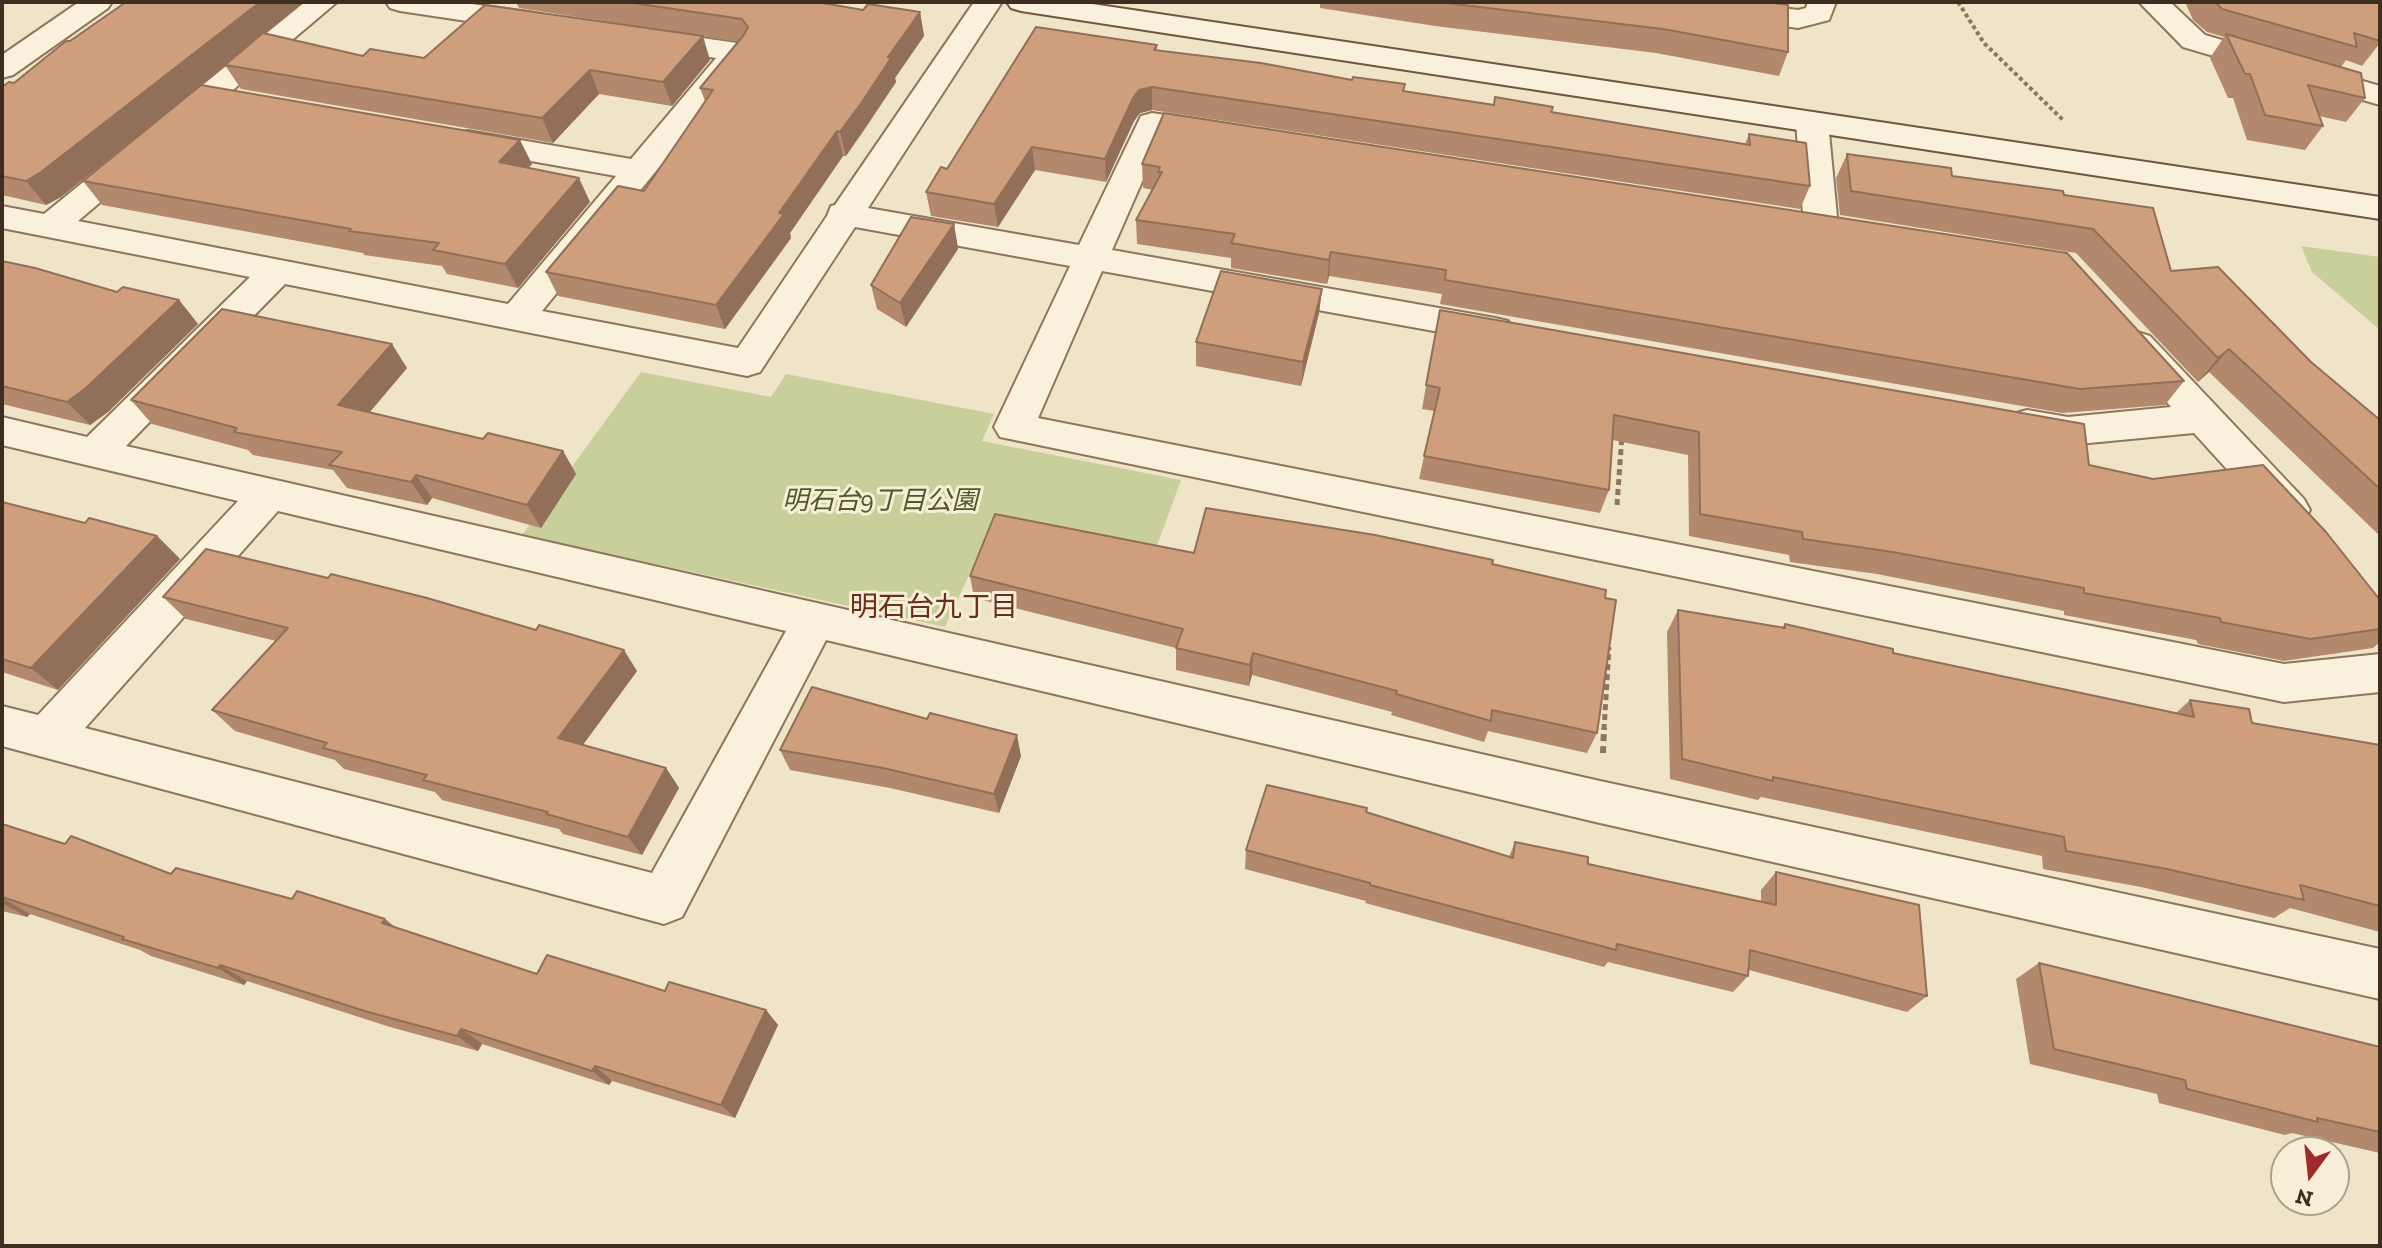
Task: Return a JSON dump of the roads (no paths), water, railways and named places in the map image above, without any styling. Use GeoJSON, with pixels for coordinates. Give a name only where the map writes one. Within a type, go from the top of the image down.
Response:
{"type":"FeatureCollection","features":[{"type":"Feature","properties":{"kind":"street"},"geometry":{"type":"LineString","coordinates":[[2,69],[98,2]]}},
{"type":"Feature","properties":{"kind":"street"},"geometry":{"type":"LineString","coordinates":[[50,227],[323,2]]}},
{"type":"Feature","properties":{"kind":"street"},"geometry":{"type":"LineString","coordinates":[[400,2],[568,27]]}},
{"type":"Feature","properties":{"kind":"street"},"geometry":{"type":"LineString","coordinates":[[2,217],[747,363],[843,214],[988,2]]}},
{"type":"Feature","properties":{"kind":"street"},"geometry":{"type":"LineString","coordinates":[[1021,2],[2380,208]]}},
{"type":"Feature","properties":{"kind":"street"},"geometry":{"type":"LineString","coordinates":[[1672,2],[1798,19],[1819,14],[1822,2]]}},
{"type":"Feature","properties":{"kind":"street"},"geometry":{"type":"LineString","coordinates":[[2153,2],[2194,41],[2380,96]]}},
{"type":"Feature","properties":{"kind":"street"},"geometry":{"type":"LineString","coordinates":[[516,318],[737,52],[614,34]]}},
{"type":"Feature","properties":{"kind":"street"},"geometry":{"type":"LineString","coordinates":[[209,96],[255,104]]}},
{"type":"Feature","properties":{"kind":"street"},"geometry":{"type":"LineString","coordinates":[[1812,122],[1821,227]]}},
{"type":"Feature","properties":{"kind":"street"},"geometry":{"type":"LineString","coordinates":[[1246,137],[1152,123],[1014,427],[2284,683],[2380,673]]}},
{"type":"Feature","properties":{"kind":"street"},"geometry":{"type":"LineString","coordinates":[[439,136],[639,170]]}},
{"type":"Feature","properties":{"kind":"street"},"geometry":{"type":"LineString","coordinates":[[843,214],[1532,336]]}},
{"type":"Feature","properties":{"kind":"street"},"geometry":{"type":"LineString","coordinates":[[95,453],[277,271]]}},
{"type":"Feature","properties":{"kind":"street"},"geometry":{"type":"LineString","coordinates":[[2113,319],[2317,540]]}},
{"type":"Feature","properties":{"kind":"street"},"geometry":{"type":"LineString","coordinates":[[1991,418],[2068,431],[2203,418]]}},
{"type":"Feature","properties":{"kind":"street"},"geometry":{"type":"LineString","coordinates":[[2,431],[813,622],[1615,805],[2380,974]]}},
{"type":"Feature","properties":{"kind":"street"},"geometry":{"type":"LineString","coordinates":[[24,732],[269,494]]}},
{"type":"Feature","properties":{"kind":"street"},"geometry":{"type":"LineString","coordinates":[[24,732],[664,900],[813,622]]}},
{"type":"Feature","properties":{"kind":"district","name":"明石台九丁目"},"geometry":{"type":"Point","coordinates":[934,608]}},
{"type":"Feature","properties":{"kind":"park label","name":"明石台9丁目公園"},"geometry":{"type":"Point","coordinates":[880,502]}}]}
